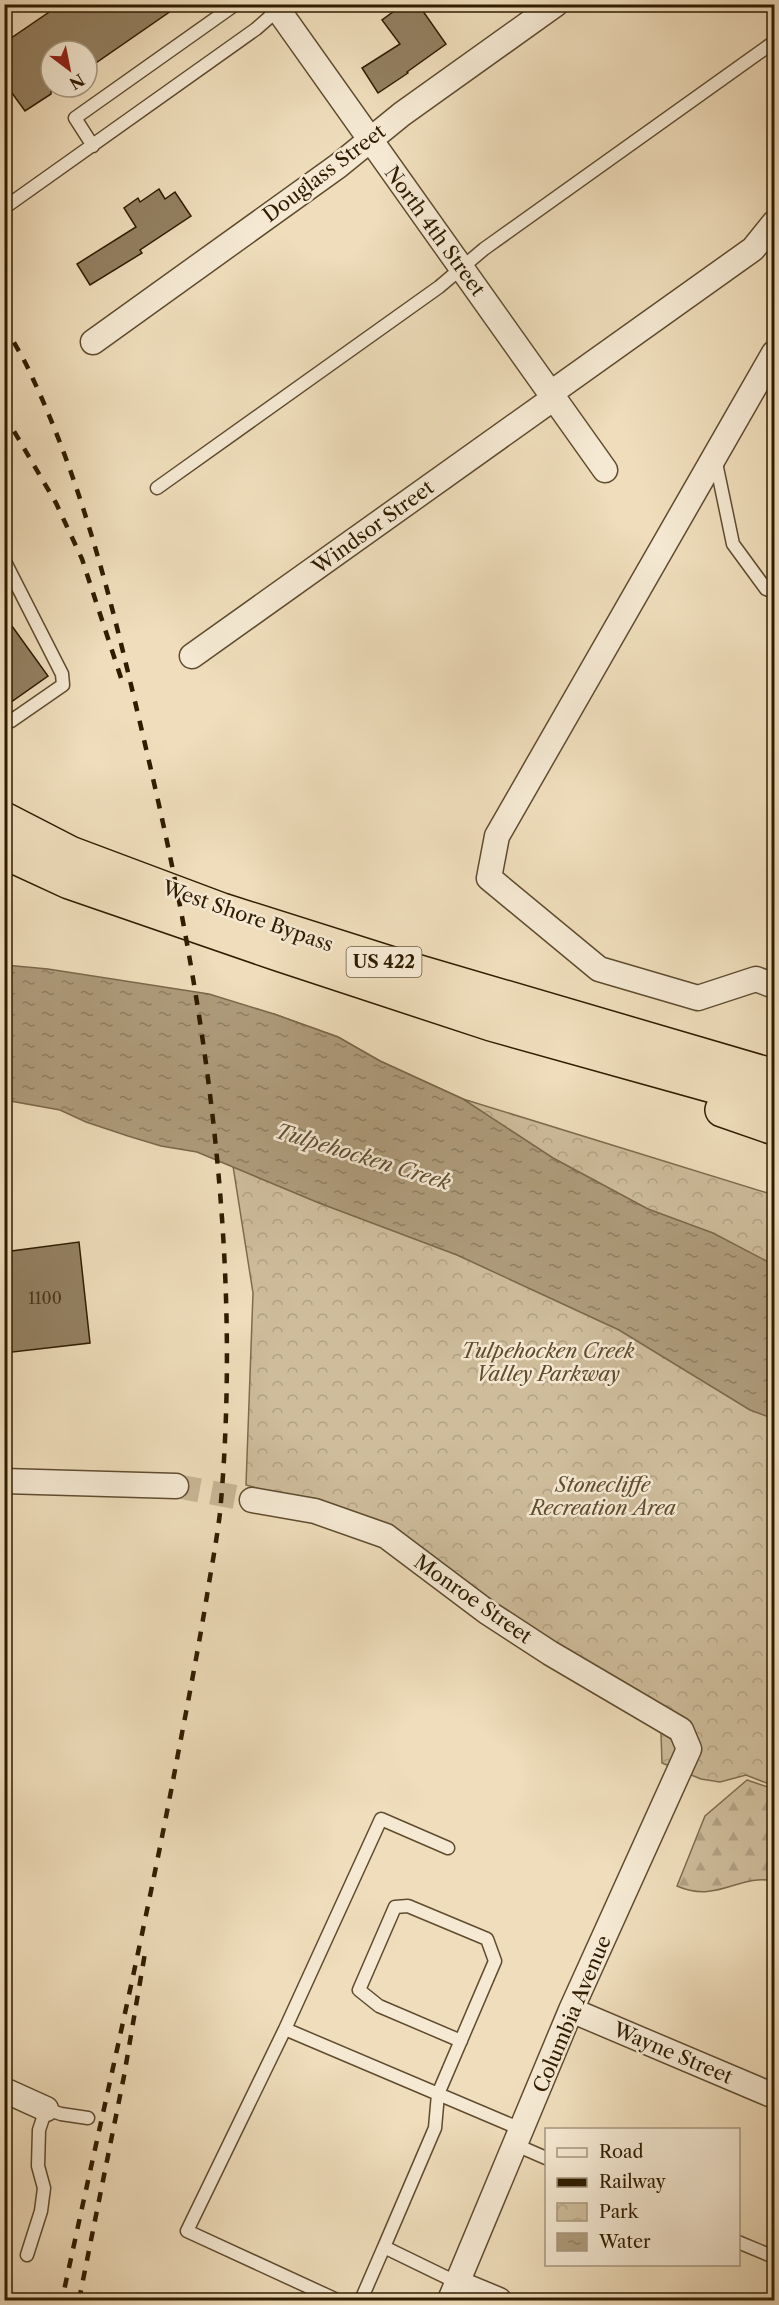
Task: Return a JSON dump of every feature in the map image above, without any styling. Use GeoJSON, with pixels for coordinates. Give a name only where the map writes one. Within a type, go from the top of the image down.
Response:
{"type":"FeatureCollection","features":[{"type":"Feature","properties":{"kind":"highway","name":"West Shore Bypass"},"geometry":{"type":"LineString","coordinates":[[4,819],[70,853],[222,910],[402,967],[774,1076]]}},
{"type":"Feature","properties":{"kind":"highway","name":"West Shore Bypass"},"geometry":{"type":"LineString","coordinates":[[4,852],[56,876],[281,955],[491,1024],[774,1103]]}},
{"type":"Feature","properties":{"kind":"highway"},"geometry":{"type":"LineString","coordinates":[[4,857],[56,876]]}},
{"type":"Feature","properties":{"kind":"highway"},"geometry":{"type":"LineString","coordinates":[[281,955],[774,1128]]}},
{"type":"Feature","properties":{"kind":"street","name":"Douglass Street"},"geometry":{"type":"LineString","coordinates":[[93,342],[338,166],[402,114],[556,4]]}},
{"type":"Feature","properties":{"kind":"street","name":"North 4th Street"},"geometry":{"type":"LineString","coordinates":[[279,6],[370,140],[605,470]]}},
{"type":"Feature","properties":{"kind":"street","name":"Windsor Street"},"geometry":{"type":"LineString","coordinates":[[192,657],[753,249],[774,223]]}},
{"type":"Feature","properties":{"kind":"street"},"geometry":{"type":"LineString","coordinates":[[774,353],[497,836],[489,878],[599,969],[698,998],[756,979],[774,986]]}},
{"type":"Feature","properties":{"kind":"street"},"geometry":{"type":"LineString","coordinates":[[4,1480],[176,1486]]}},
{"type":"Feature","properties":{"kind":"street","name":"Monroe Street"},"geometry":{"type":"LineString","coordinates":[[252,1500],[315,1511],[386,1536],[487,1612],[550,1653],[681,1730]]}},
{"type":"Feature","properties":{"kind":"street","name":"Columbia Avenue"},"geometry":{"type":"LineString","coordinates":[[454,2292],[572,2010],[689,1749],[681,1730]]}},
{"type":"Feature","properties":{"kind":"street","name":"Wayne Street"},"geometry":{"type":"LineString","coordinates":[[572,2010],[774,2096]]}},
{"type":"Feature","properties":{"kind":"street"},"geometry":{"type":"LineString","coordinates":[[4,2090],[46,2109]]}},
{"type":"Feature","properties":{"kind":"street"},"geometry":{"type":"LineString","coordinates":[[454,2292],[499,2301]]}},
{"type":"Feature","properties":{"kind":"lane"},"geometry":{"type":"LineString","coordinates":[[93,146],[75,118],[236,4]]}},
{"type":"Feature","properties":{"kind":"lane"},"geometry":{"type":"LineString","coordinates":[[4,208],[256,29],[279,6]]}},
{"type":"Feature","properties":{"kind":"lane"},"geometry":{"type":"LineString","coordinates":[[158,488],[439,287],[484,249],[774,42]]}},
{"type":"Feature","properties":{"kind":"lane"},"geometry":{"type":"LineString","coordinates":[[715,457],[733,544],[766,589],[774,592]]}},
{"type":"Feature","properties":{"kind":"lane"},"geometry":{"type":"LineString","coordinates":[[4,560],[62,674],[63,685],[11,721],[4,721]]}},
{"type":"Feature","properties":{"kind":"lane"},"geometry":{"type":"LineString","coordinates":[[337,2301],[187,2231],[285,2029],[381,1819],[448,1848]]}},
{"type":"Feature","properties":{"kind":"lane"},"geometry":{"type":"LineString","coordinates":[[361,2301],[435,2128],[438,2094],[461,2041],[495,1961],[487,1939],[408,1906],[395,1907],[359,1990],[379,2006],[461,2041]]}},
{"type":"Feature","properties":{"kind":"lane"},"geometry":{"type":"LineString","coordinates":[[285,2029],[438,2094],[520,2138],[545,2157]]}},
{"type":"Feature","properties":{"kind":"lane"},"geometry":{"type":"LineString","coordinates":[[27,2255],[41,2211],[44,2188],[38,2166],[38,2154],[39,2130],[46,2109],[88,2118]]}},
{"type":"Feature","properties":{"kind":"lane"},"geometry":{"type":"LineString","coordinates":[[740,2243],[774,2257]]}},
{"type":"Feature","properties":{"kind":"lane"},"geometry":{"type":"LineString","coordinates":[[384,2247],[454,2292]]}},
{"type":"Feature","properties":{"kind":"green space","name":"Stonecliffe Recreation Area"},"geometry":{"type":"Polygon","coordinates":[[[274,1014],[338,1037],[380,1061],[463,1099],[774,1195],[774,1786],[746,1775],[720,1782],[701,1779],[662,1763],[660,1705],[521,1623],[453,1577],[392,1526],[246,1485],[253,1293],[233,1166],[274,1014]]]}},
{"type":"Feature","properties":{"kind":"green space"},"geometry":{"type":"Polygon","coordinates":[[[747,1780],[774,1789],[774,1881],[750,1881],[704,1892],[691,1891],[677,1886],[705,1816],[747,1780]]]}},
{"type":"Feature","properties":{"kind":"water","name":"Tulpehocken Creek"},"geometry":{"type":"Polygon","coordinates":[[[5,965],[48,969],[209,994],[338,1037],[380,1061],[463,1099],[553,1158],[648,1209],[713,1233],[774,1265],[774,1419],[750,1410],[619,1330],[457,1255],[319,1203],[197,1152],[161,1146],[128,1136],[86,1122],[60,1110],[5,1100],[5,965]]]}},
{"type":"Feature","properties":{"kind":"building"},"geometry":{"type":"Polygon","coordinates":[[[61,4],[181,4],[99,61],[99,39],[39,39],[39,99],[43,99],[25,111],[4,82],[4,43],[61,4]]]}},
{"type":"Feature","properties":{"kind":"building"},"geometry":{"type":"Polygon","coordinates":[[[404,4],[418,4],[446,44],[378,93],[362,68],[400,44],[382,20],[404,4]]]}},
{"type":"Feature","properties":{"kind":"building"},"geometry":{"type":"Polygon","coordinates":[[[159,189],[165,199],[175,192],[191,216],[140,250],[142,253],[90,285],[77,264],[136,227],[124,208],[138,198],[140,202],[159,189]]]}},
{"type":"Feature","properties":{"kind":"building"},"geometry":{"type":"Polygon","coordinates":[[[4,615],[48,676],[4,707],[4,615]]]}},
{"type":"Feature","properties":{"kind":"building"},"geometry":{"type":"Polygon","coordinates":[[[79,1242],[90,1343],[4,1353],[4,1252],[79,1242]]]}},
{"type":"Feature","properties":{"kind":"tunnel"},"geometry":{"type":"LineString","coordinates":[[176,1486],[252,1500]]}},
{"type":"Feature","properties":{"kind":"railway"},"geometry":{"type":"LineString","coordinates":[[4,325],[26,365],[53,424],[86,518],[113,613],[169,850],[187,943],[214,1132],[223,1227],[227,1323],[226,1418],[220,1513],[206,1604],[151,1891],[62,2300]]}},
{"type":"Feature","properties":{"kind":"railway"},"geometry":{"type":"LineString","coordinates":[[4,414],[56,503],[82,559],[123,684]]}},
{"type":"Feature","properties":{"kind":"railway"},"geometry":{"type":"LineString","coordinates":[[79,2300],[124,2076],[145,1953]]}},
{"type":"Feature","properties":{"kind":"park label","name":"Tulpehocken Creek Valley Parkway"},"geometry":{"type":"Point","coordinates":[548,1362]}}]}
